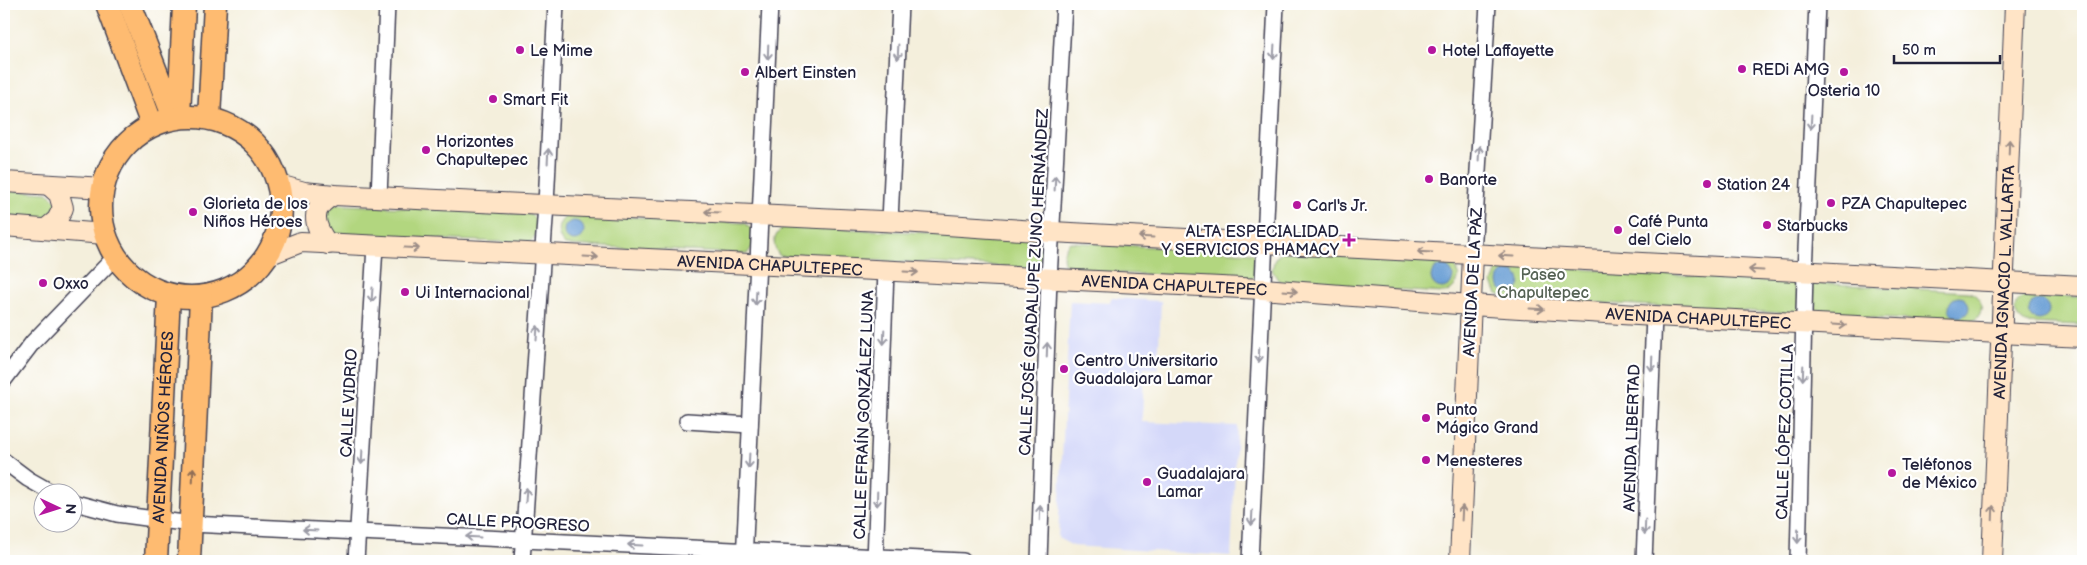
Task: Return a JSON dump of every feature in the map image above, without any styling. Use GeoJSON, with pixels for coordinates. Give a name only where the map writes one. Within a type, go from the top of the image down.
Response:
{"type":"FeatureCollection","features":[{"type":"Feature","properties":{"kind":"main road"},"geometry":{"type":"LineString","coordinates":[[108,4],[152,125]]}},
{"type":"Feature","properties":{"kind":"main road"},"geometry":{"type":"LineString","coordinates":[[130,4],[176,118]]}},
{"type":"Feature","properties":{"kind":"main road"},"geometry":{"type":"LineString","coordinates":[[176,118],[184,4]]}},
{"type":"Feature","properties":{"kind":"main road"},"geometry":{"type":"LineString","coordinates":[[210,118],[215,4]]}},
{"type":"Feature","properties":{"kind":"main road"},"geometry":{"type":"LineString","coordinates":[[194,116],[210,118],[233,126],[254,141],[270,161],[279,185],[280,221],[276,239],[268,255],[255,271],[239,284],[221,292],[201,297],[169,295],[148,286],[131,273],[116,256],[105,234],[102,209],[104,188],[112,164],[123,148],[136,135],[152,125],[176,118],[194,116]]}},
{"type":"Feature","properties":{"kind":"main road","name":"AVENIDA NIÑOS HÉROES"},"geometry":{"type":"LineString","coordinates":[[156,561],[169,295]]}},
{"type":"Feature","properties":{"kind":"main road","name":"AVENIDA NIÑOS HÉROES"},"geometry":{"type":"LineString","coordinates":[[189,561],[201,297]]}},
{"type":"Feature","properties":{"kind":"street"},"geometry":{"type":"LineString","coordinates":[[378,196],[387,4]]}},
{"type":"Feature","properties":{"kind":"street"},"geometry":{"type":"LineString","coordinates":[[522,561],[543,254],[556,4]]}},
{"type":"Feature","properties":{"kind":"street"},"geometry":{"type":"LineString","coordinates":[[744,556],[770,4]]}},
{"type":"Feature","properties":{"kind":"street"},"geometry":{"type":"LineString","coordinates":[[890,221],[900,4]]}},
{"type":"Feature","properties":{"kind":"street","name":"CALLE JOSÉ GUADALUPE ZUNO HERNÁNDEZ"},"geometry":{"type":"LineString","coordinates":[[1038,561],[1049,279],[1064,4]]}},
{"type":"Feature","properties":{"kind":"street"},"geometry":{"type":"LineString","coordinates":[[1250,561],[1276,4]]}},
{"type":"Feature","properties":{"kind":"street","name":"AVENIDA DE LA PAZ"},"geometry":{"type":"LineString","coordinates":[[1460,561],[1473,254],[1488,4]]}},
{"type":"Feature","properties":{"kind":"street","name":"CALLE LÓPEZ COTILLA"},"geometry":{"type":"LineString","coordinates":[[1798,561],[1804,272],[1817,4]]}},
{"type":"Feature","properties":{"kind":"street","name":"AVENIDA IGNACIO L. VALLARTA"},"geometry":{"type":"LineString","coordinates":[[1992,561],[2015,4]]}},
{"type":"Feature","properties":{"kind":"street"},"geometry":{"type":"LineString","coordinates":[[4,182],[104,188]]}},
{"type":"Feature","properties":{"kind":"street"},"geometry":{"type":"LineString","coordinates":[[47,228],[57,220],[63,208],[59,194],[49,185]]}},
{"type":"Feature","properties":{"kind":"street"},"geometry":{"type":"LineString","coordinates":[[279,185],[304,192],[334,194],[890,221],[1052,232],[2083,286]]}},
{"type":"Feature","properties":{"kind":"street"},"geometry":{"type":"LineString","coordinates":[[328,244],[317,227],[316,219],[321,204],[334,194]]}},
{"type":"Feature","properties":{"kind":"street"},"geometry":{"type":"LineString","coordinates":[[4,226],[105,234]]}},
{"type":"Feature","properties":{"kind":"street","name":"AVENIDA CHAPULTEPEC"},"geometry":{"type":"LineString","coordinates":[[268,255],[301,242],[1262,289],[1471,305],[1654,316],[2001,334],[2083,336]]}},
{"type":"Feature","properties":{"kind":"street","name":"CALLE VIDRIO"},"geometry":{"type":"LineString","coordinates":[[356,561],[375,246]]}},
{"type":"Feature","properties":{"kind":"street"},"geometry":{"type":"LineString","coordinates":[[4,380],[33,342],[116,256]]}},
{"type":"Feature","properties":{"kind":"street","name":"CALLE EFRAÍN GONZÁLEZ LUNA"},"geometry":{"type":"LineString","coordinates":[[875,559],[886,271]]}},
{"type":"Feature","properties":{"kind":"street","name":"AVENIDA LIBERTAD"},"geometry":{"type":"LineString","coordinates":[[1644,561],[1654,316]]}},
{"type":"Feature","properties":{"kind":"street"},"geometry":{"type":"LineString","coordinates":[[687,421],[750,425]]}},
{"type":"Feature","properties":{"kind":"street"},"geometry":{"type":"LineString","coordinates":[[4,461],[33,482]]}},
{"type":"Feature","properties":{"kind":"street","name":"CALLE PROGRESO"},"geometry":{"type":"LineString","coordinates":[[82,505],[116,514],[191,524],[523,540],[744,556],[963,561]]}},
{"type":"Feature","properties":{"kind":"shaded area","name":"Guadalajara Lamar"},"geometry":{"type":"Polygon","coordinates":[[[1111,298],[1161,301],[1158,369],[1144,368],[1142,422],[1237,426],[1231,556],[1073,546],[1058,538],[1070,301],[1110,303],[1111,298]]]}},
{"type":"Feature","properties":{"kind":"green space"},"geometry":{"type":"Polygon","coordinates":[[[4,190],[48,193],[58,203],[46,219],[4,217],[4,190]]]}},
{"type":"Feature","properties":{"kind":"green space"},"geometry":{"type":"Polygon","coordinates":[[[325,204],[531,214],[536,222],[537,229],[535,236],[529,243],[327,235],[325,204]]]}},
{"type":"Feature","properties":{"kind":"green space"},"geometry":{"type":"Polygon","coordinates":[[[571,214],[745,223],[752,230],[753,246],[747,254],[565,245],[558,232],[560,223],[566,216],[571,214]]]}},
{"type":"Feature","properties":{"kind":"green space"},"geometry":{"type":"Polygon","coordinates":[[[787,226],[1033,238],[1041,249],[1042,257],[1035,268],[780,256],[774,243],[776,235],[787,226]]]}},
{"type":"Feature","properties":{"kind":"green space"},"geometry":{"type":"Polygon","coordinates":[[[1070,242],[1253,253],[1257,259],[1258,269],[1252,279],[1070,271],[1063,257],[1065,249],[1070,242]]]}},
{"type":"Feature","properties":{"kind":"green space","name":"Paseo Chapultepec"},"geometry":{"type":"Polygon","coordinates":[[[1283,252],[1452,262],[1458,271],[1458,280],[1454,287],[1445,293],[1287,284],[1278,280],[1272,270],[1275,258],[1283,252]]]}},
{"type":"Feature","properties":{"kind":"green space","name":"Paseo Chapultepec"},"geometry":{"type":"Polygon","coordinates":[[[1509,265],[1969,292],[1975,295],[1981,303],[1981,308],[1978,317],[1968,323],[1508,298],[1497,294],[1492,283],[1497,270],[1509,265]]]}},
{"type":"Feature","properties":{"kind":"green space"},"geometry":{"type":"Polygon","coordinates":[[[2025,296],[2083,297],[2083,325],[2024,323],[2017,316],[2015,309],[2018,302],[2025,296]]]}},
{"type":"Feature","properties":{"kind":"water"},"geometry":{"type":"Polygon","coordinates":[[[570,221],[578,221],[584,227],[584,235],[578,241],[570,241],[564,235],[564,227],[570,221]]]}},
{"type":"Feature","properties":{"kind":"water"},"geometry":{"type":"Polygon","coordinates":[[[1442,266],[1452,273],[1453,277],[1446,287],[1442,288],[1432,281],[1431,277],[1438,267],[1442,266]]]}},
{"type":"Feature","properties":{"kind":"water"},"geometry":{"type":"Polygon","coordinates":[[[1509,271],[1519,278],[1520,282],[1513,292],[1509,293],[1499,286],[1498,282],[1505,272],[1509,271]]]}},
{"type":"Feature","properties":{"kind":"water"},"geometry":{"type":"Polygon","coordinates":[[[1955,297],[1963,297],[1969,303],[1969,311],[1963,317],[1955,317],[1949,311],[1949,303],[1955,297]]]}},
{"type":"Feature","properties":{"kind":"water"},"geometry":{"type":"Polygon","coordinates":[[[2035,300],[2043,300],[2049,306],[2049,314],[2043,320],[2035,320],[2029,314],[2029,306],[2035,300]]]}},
{"type":"Feature","properties":{"kind":"place","name":"Le Mime"},"geometry":{"type":"Point","coordinates":[520,50]}},
{"type":"Feature","properties":{"kind":"place","name":"Hotel Laffayette"},"geometry":{"type":"Point","coordinates":[1432,50]}},
{"type":"Feature","properties":{"kind":"place","name":"REDi AMG"},"geometry":{"type":"Point","coordinates":[1742,69]}},
{"type":"Feature","properties":{"kind":"place","name":"Albert Einsten"},"geometry":{"type":"Point","coordinates":[745,72]}},
{"type":"Feature","properties":{"kind":"place","name":"Osteria 10"},"geometry":{"type":"Point","coordinates":[1844,72]}},
{"type":"Feature","properties":{"kind":"place","name":"Smart Fit"},"geometry":{"type":"Point","coordinates":[493,99]}},
{"type":"Feature","properties":{"kind":"place","name":"Horizontes Chapultepec"},"geometry":{"type":"Point","coordinates":[426,150]}},
{"type":"Feature","properties":{"kind":"place","name":"Banorte"},"geometry":{"type":"Point","coordinates":[1429,179]}},
{"type":"Feature","properties":{"kind":"place","name":"Station 24"},"geometry":{"type":"Point","coordinates":[1707,184]}},
{"type":"Feature","properties":{"kind":"place","name":"PZA Chapultepec"},"geometry":{"type":"Point","coordinates":[1831,203]}},
{"type":"Feature","properties":{"kind":"place","name":"Carl's Jr."},"geometry":{"type":"Point","coordinates":[1297,205]}},
{"type":"Feature","properties":{"kind":"place","name":"Glorieta de los Niños Héroes"},"geometry":{"type":"Point","coordinates":[193,212]}},
{"type":"Feature","properties":{"kind":"place","name":"Starbucks"},"geometry":{"type":"Point","coordinates":[1767,225]}},
{"type":"Feature","properties":{"kind":"place","name":"Café Punta del Cielo"},"geometry":{"type":"Point","coordinates":[1618,230]}},
{"type":"Feature","properties":{"kind":"place","name":"ALTA ESPECIALIDAD Y SERVICIOS PHAMACY"},"geometry":{"type":"Point","coordinates":[1349,240]}},
{"type":"Feature","properties":{"kind":"place","name":"Oxxo"},"geometry":{"type":"Point","coordinates":[43,283]}},
{"type":"Feature","properties":{"kind":"place","name":"Ui Internacional"},"geometry":{"type":"Point","coordinates":[405,292]}},
{"type":"Feature","properties":{"kind":"place","name":"Centro Universitario Guadalajara Lamar"},"geometry":{"type":"Point","coordinates":[1064,369]}},
{"type":"Feature","properties":{"kind":"place","name":"Punto Mágico Grand"},"geometry":{"type":"Point","coordinates":[1426,418]}},
{"type":"Feature","properties":{"kind":"place","name":"Menesteres"},"geometry":{"type":"Point","coordinates":[1426,460]}},
{"type":"Feature","properties":{"kind":"place","name":"Teléfonos de México"},"geometry":{"type":"Point","coordinates":[1892,473]}},
{"type":"Feature","properties":{"kind":"place","name":"Guadalajara Lamar"},"geometry":{"type":"Point","coordinates":[1147,482]}}]}
